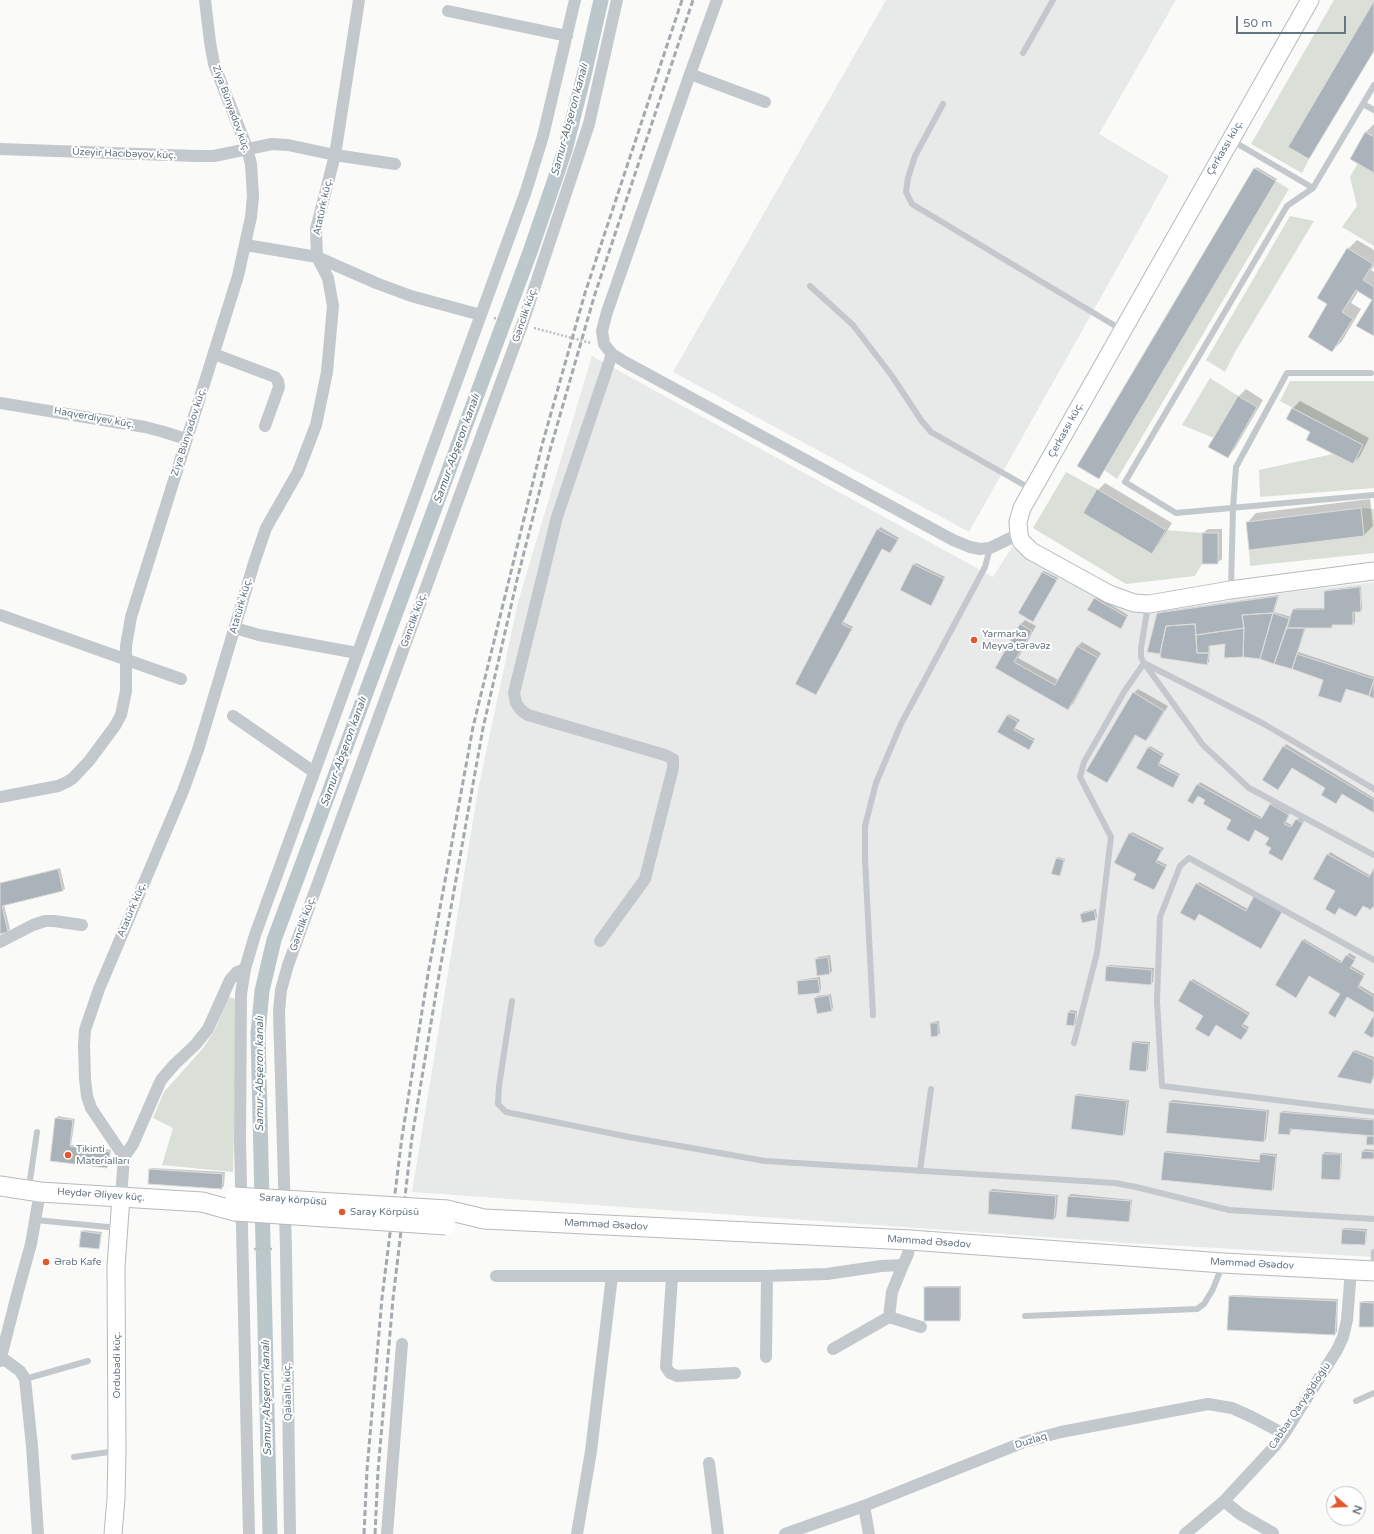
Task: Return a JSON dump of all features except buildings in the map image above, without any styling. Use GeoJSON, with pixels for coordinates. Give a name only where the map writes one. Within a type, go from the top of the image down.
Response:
{"type":"FeatureCollection","features":[{"type":"Feature","properties":{"kind":"main road","name":"Heydər Əliyev küç."},"geometry":{"type":"LineString","coordinates":[[0,1186],[35,1191],[235,1204]]}},
{"type":"Feature","properties":{"kind":"main road","name":"Saray körpüsü"},"geometry":{"type":"LineString","coordinates":[[235,1204],[446,1218]]}},
{"type":"Feature","properties":{"kind":"main road","name":"Məmməd Əsədov"},"geometry":{"type":"LineString","coordinates":[[446,1218],[910,1240],[1224,1263],[1373,1271]]}},
{"type":"Feature","properties":{"kind":"street","name":"Ziya Bünyadov küç."},"geometry":{"type":"LineString","coordinates":[[0,797],[58,786],[74,778],[115,726],[121,715],[126,691],[126,660],[128,632],[131,617],[214,354],[246,245],[253,196],[251,164],[247,148],[214,64],[205,0]]}},
{"type":"Feature","properties":{"kind":"street","name":"Atatürk küç."},"geometry":{"type":"LineString","coordinates":[[124,1157],[91,1108],[87,1096],[84,1051],[85,1030],[99,989],[183,791],[198,750],[254,562],[266,528],[298,472],[316,425],[320,410],[327,372],[333,306],[328,278],[317,257],[316,229],[335,155],[359,0]]}},
{"type":"Feature","properties":{"kind":"street"},"geometry":{"type":"LineString","coordinates":[[249,1534],[240,1140],[241,1002],[245,969],[255,935],[482,315],[535,162],[543,136],[575,0]]}},
{"type":"Feature","properties":{"kind":"street","name":"Gənclik küç."},"geometry":{"type":"LineString","coordinates":[[286,1249],[279,1012],[281,990],[288,965],[522,325],[587,131],[617,0]]}},
{"type":"Feature","properties":{"kind":"street"},"geometry":{"type":"LineString","coordinates":[[717,0],[607,312],[602,331],[604,344],[612,354],[953,540],[970,547],[980,549],[990,548],[1019,534],[1021,540],[1031,550],[1109,594],[1134,602],[1149,604],[1230,590],[1374,571]]}},
{"type":"Feature","properties":{"kind":"street","name":"Çerkassı küç."},"geometry":{"type":"LineString","coordinates":[[1019,534],[1018,522],[1020,514],[1032,490],[1310,0]]}},
{"type":"Feature","properties":{"kind":"street"},"geometry":{"type":"LineString","coordinates":[[448,11],[567,36]]}},
{"type":"Feature","properties":{"kind":"street"},"geometry":{"type":"LineString","coordinates":[[690,74],[765,102]]}},
{"type":"Feature","properties":{"kind":"street","name":"Üzeyir Hacıbəyov küç."},"geometry":{"type":"LineString","coordinates":[[0,149],[214,156],[272,144],[288,145],[335,155],[395,164]]}},
{"type":"Feature","properties":{"kind":"street"},"geometry":{"type":"LineString","coordinates":[[246,245],[317,257],[376,283],[411,296],[482,315]]}},
{"type":"Feature","properties":{"kind":"street"},"geometry":{"type":"LineString","coordinates":[[214,354],[276,378],[279,387],[265,426]]}},
{"type":"Feature","properties":{"kind":"street"},"geometry":{"type":"LineString","coordinates":[[600,941],[645,879],[673,768],[673,759],[665,755],[528,715],[521,710],[516,703],[514,693],[557,518],[612,354]]}},
{"type":"Feature","properties":{"kind":"street","name":"Haqverdiyev küç."},"geometry":{"type":"LineString","coordinates":[[0,403],[144,427],[186,439]]}},
{"type":"Feature","properties":{"kind":"street"},"geometry":{"type":"LineString","coordinates":[[0,615],[181,679]]}},
{"type":"Feature","properties":{"kind":"street"},"geometry":{"type":"LineString","coordinates":[[235,628],[258,635],[357,653]]}},
{"type":"Feature","properties":{"kind":"street"},"geometry":{"type":"LineString","coordinates":[[233,716],[314,772]]}},
{"type":"Feature","properties":{"kind":"street"},"geometry":{"type":"LineString","coordinates":[[0,942],[33,924],[45,921],[82,925]]}},
{"type":"Feature","properties":{"kind":"street"},"geometry":{"type":"LineString","coordinates":[[121,1197],[124,1157],[133,1144],[161,1080],[196,1044],[208,1029],[230,980],[237,972],[245,969]]}},
{"type":"Feature","properties":{"kind":"street"},"geometry":{"type":"LineString","coordinates":[[35,1191],[36,1220],[28,1258],[0,1359],[20,1371],[24,1378],[32,1446],[38,1534]]}},
{"type":"Feature","properties":{"kind":"street","name":"Ordubadi küç."},"geometry":{"type":"LineString","coordinates":[[113,1534],[116,1499],[117,1451],[116,1267],[121,1197]]}},
{"type":"Feature","properties":{"kind":"street"},"geometry":{"type":"LineString","coordinates":[[889,1317],[892,1292],[908,1254],[910,1240]]}},
{"type":"Feature","properties":{"kind":"street","name":"Qalaaltı küç."},"geometry":{"type":"LineString","coordinates":[[286,1249],[290,1534]]}},
{"type":"Feature","properties":{"kind":"street"},"geometry":{"type":"LineString","coordinates":[[496,1276],[767,1276],[827,1274],[881,1266],[903,1265]]}},
{"type":"Feature","properties":{"kind":"street","name":"Cabbar Qaryağdıoğlu"},"geometry":{"type":"LineString","coordinates":[[1184,1534],[1224,1501],[1274,1447],[1284,1434],[1343,1338],[1347,1320],[1351,1270]]}},
{"type":"Feature","properties":{"kind":"street"},"geometry":{"type":"LineString","coordinates":[[577,1534],[591,1451],[612,1276]]}},
{"type":"Feature","properties":{"kind":"street"},"geometry":{"type":"LineString","coordinates":[[766,1357],[767,1276]]}},
{"type":"Feature","properties":{"kind":"street"},"geometry":{"type":"LineString","coordinates":[[672,1277],[666,1367],[670,1374],[677,1376],[735,1373]]}},
{"type":"Feature","properties":{"kind":"street"},"geometry":{"type":"LineString","coordinates":[[833,1348],[889,1317],[921,1326]]}},
{"type":"Feature","properties":{"kind":"street"},"geometry":{"type":"LineString","coordinates":[[387,1534],[402,1344]]}},
{"type":"Feature","properties":{"kind":"street","name":"Duzlaq"},"geometry":{"type":"LineString","coordinates":[[785,1534],[864,1506],[1024,1442],[1060,1432],[1208,1404],[1232,1408],[1284,1434]]}},
{"type":"Feature","properties":{"kind":"street"},"geometry":{"type":"LineString","coordinates":[[709,1463],[718,1534]]}},
{"type":"Feature","properties":{"kind":"street"},"geometry":{"type":"LineString","coordinates":[[1224,1501],[1240,1514],[1273,1533]]}},
{"type":"Feature","properties":{"kind":"street"},"geometry":{"type":"LineString","coordinates":[[864,1506],[869,1534]]}},
{"type":"Feature","properties":{"kind":"lane"},"geometry":{"type":"LineString","coordinates":[[1023,53],[1053,0]]}},
{"type":"Feature","properties":{"kind":"lane"},"geometry":{"type":"LineString","coordinates":[[1374,85],[1313,188],[1287,206],[1125,482],[1176,513],[1374,495]]}},
{"type":"Feature","properties":{"kind":"lane"},"geometry":{"type":"LineString","coordinates":[[943,104],[915,156],[908,178],[906,192],[912,204],[1122,330]]}},
{"type":"Feature","properties":{"kind":"lane"},"geometry":{"type":"LineString","coordinates":[[1363,104],[1374,110]]}},
{"type":"Feature","properties":{"kind":"lane"},"geometry":{"type":"LineString","coordinates":[[1230,139],[1313,188]]}},
{"type":"Feature","properties":{"kind":"lane"},"geometry":{"type":"LineString","coordinates":[[810,286],[853,325],[892,376],[921,420],[931,432],[1032,490]]}},
{"type":"Feature","properties":{"kind":"lane"},"geometry":{"type":"LineString","coordinates":[[1230,590],[1236,467],[1287,373],[1371,373]]}},
{"type":"Feature","properties":{"kind":"lane"},"geometry":{"type":"LineString","coordinates":[[873,1015],[865,859],[865,826],[876,783],[901,724],[985,567],[990,548]]}},
{"type":"Feature","properties":{"kind":"lane"},"geometry":{"type":"LineString","coordinates":[[1149,604],[1141,648],[1141,657],[1203,745],[1249,788],[1374,855]]}},
{"type":"Feature","properties":{"kind":"lane"},"geometry":{"type":"LineString","coordinates":[[1144,663],[1264,724],[1374,790]]}},
{"type":"Feature","properties":{"kind":"lane"},"geometry":{"type":"LineString","coordinates":[[1074,1043],[1097,954],[1111,837],[1080,777],[1084,762],[1124,692],[1144,663]]}},
{"type":"Feature","properties":{"kind":"lane"},"geometry":{"type":"LineString","coordinates":[[1374,960],[1189,858],[1180,866],[1160,917],[1157,1001],[1162,1086],[1374,1112]]}},
{"type":"Feature","properties":{"kind":"lane"},"geometry":{"type":"LineString","coordinates":[[512,1001],[498,1104],[506,1112],[629,1137],[765,1161],[1115,1184],[1136,1187],[1229,1210],[1374,1219]]}},
{"type":"Feature","properties":{"kind":"lane"},"geometry":{"type":"LineString","coordinates":[[920,1172],[931,1089]]}},
{"type":"Feature","properties":{"kind":"lane"},"geometry":{"type":"LineString","coordinates":[[35,1191],[37,1132]]}},
{"type":"Feature","properties":{"kind":"lane"},"geometry":{"type":"LineString","coordinates":[[36,1220],[118,1228]]}},
{"type":"Feature","properties":{"kind":"lane"},"geometry":{"type":"LineString","coordinates":[[1373,1271],[1374,1252]]}},
{"type":"Feature","properties":{"kind":"lane"},"geometry":{"type":"LineString","coordinates":[[1026,1316],[1196,1309],[1204,1304],[1213,1289],[1224,1263]]}},
{"type":"Feature","properties":{"kind":"lane"},"geometry":{"type":"LineString","coordinates":[[24,1378],[88,1361]]}},
{"type":"Feature","properties":{"kind":"lane"},"geometry":{"type":"LineString","coordinates":[[1356,1401],[1374,1393]]}},
{"type":"Feature","properties":{"kind":"lane"},"geometry":{"type":"LineString","coordinates":[[74,1456],[117,1451]]}},
{"type":"Feature","properties":{"kind":"path"},"geometry":{"type":"LineString","coordinates":[[482,315],[579,340],[604,344]]}},
{"type":"Feature","properties":{"kind":"path"},"geometry":{"type":"LineString","coordinates":[[243,1248],[286,1249]]}},
{"type":"Feature","properties":{"kind":"shaded area"},"geometry":{"type":"Polygon","coordinates":[[[886,0],[1176,0],[1099,134],[1169,176],[969,532],[673,372],[886,0]]]}},
{"type":"Feature","properties":{"kind":"shaded area"},"geometry":{"type":"Polygon","coordinates":[[[1334,0],[1374,0],[1374,3],[1291,149],[1309,159],[1302,173],[1251,144],[1334,0]]]}},
{"type":"Feature","properties":{"kind":"shaded area"},"geometry":{"type":"Polygon","coordinates":[[[1358,163],[1374,173],[1374,246],[1342,227],[1357,206],[1350,177],[1358,163]]]}},
{"type":"Feature","properties":{"kind":"shaded area"},"geometry":{"type":"Polygon","coordinates":[[[1276,181],[1289,189],[1117,479],[1104,470],[1276,181]]]}},
{"type":"Feature","properties":{"kind":"shaded area"},"geometry":{"type":"Polygon","coordinates":[[[1290,216],[1314,221],[1235,352],[1225,372],[1206,360],[1290,216]]]}},
{"type":"Feature","properties":{"kind":"shaded area"},"geometry":{"type":"Polygon","coordinates":[[[592,356],[993,577],[1012,547],[1132,611],[1374,582],[1374,1257],[1129,1243],[412,1192],[478,790],[518,602],[592,356]]]}},
{"type":"Feature","properties":{"kind":"shaded area"},"geometry":{"type":"Polygon","coordinates":[[[1210,378],[1238,396],[1214,438],[1182,425],[1210,378]]]}},
{"type":"Feature","properties":{"kind":"shaded area"},"geometry":{"type":"Polygon","coordinates":[[[1290,381],[1374,381],[1374,488],[1260,497],[1259,470],[1333,454],[1353,464],[1363,445],[1280,401],[1290,381]]]}},
{"type":"Feature","properties":{"kind":"shaded area"},"geometry":{"type":"Polygon","coordinates":[[[1066,472],[1097,489],[1083,513],[1152,553],[1166,530],[1202,533],[1202,564],[1195,576],[1126,584],[1033,528],[1066,472]]]}},
{"type":"Feature","properties":{"kind":"shaded area"},"geometry":{"type":"Polygon","coordinates":[[[1361,508],[1374,509],[1374,553],[1250,566],[1249,550],[1364,536],[1361,508]]]}},
{"type":"Feature","properties":{"kind":"shaded area"},"geometry":{"type":"Polygon","coordinates":[[[228,997],[237,999],[233,1172],[162,1165],[173,1128],[153,1118],[164,1092],[204,1047],[216,1028],[228,997]]]}},
{"type":"Feature","properties":{"kind":"waterway","name":"Samur-Abşeron kanalı"},"geometry":{"type":"LineString","coordinates":[[270,1534],[258,1033],[262,991],[274,940],[530,252],[565,150],[601,0]]}},
{"type":"Feature","properties":{"kind":"railway"},"geometry":{"type":"LineString","coordinates":[[364,1534],[367,1470],[382,1298],[402,1137],[428,974],[473,727],[542,445],[585,293],[682,0]]}},
{"type":"Feature","properties":{"kind":"railway"},"geometry":{"type":"LineString","coordinates":[[375,1534],[378,1471],[393,1299],[412,1137],[483,728],[517,580],[550,450],[594,297],[693,0]]}},
{"type":"Feature","properties":{"kind":"place","name":"Yarmarka Meyvә tәrәvәz"},"geometry":{"type":"Point","coordinates":[974,640]}},
{"type":"Feature","properties":{"kind":"place","name":"Tikinti Materialları"},"geometry":{"type":"Point","coordinates":[68,1155]}},
{"type":"Feature","properties":{"kind":"place","name":"Saray Körpüsü"},"geometry":{"type":"Point","coordinates":[342,1212]}},
{"type":"Feature","properties":{"kind":"place","name":"Ərəb Kafe"},"geometry":{"type":"Point","coordinates":[46,1262]}}]}
